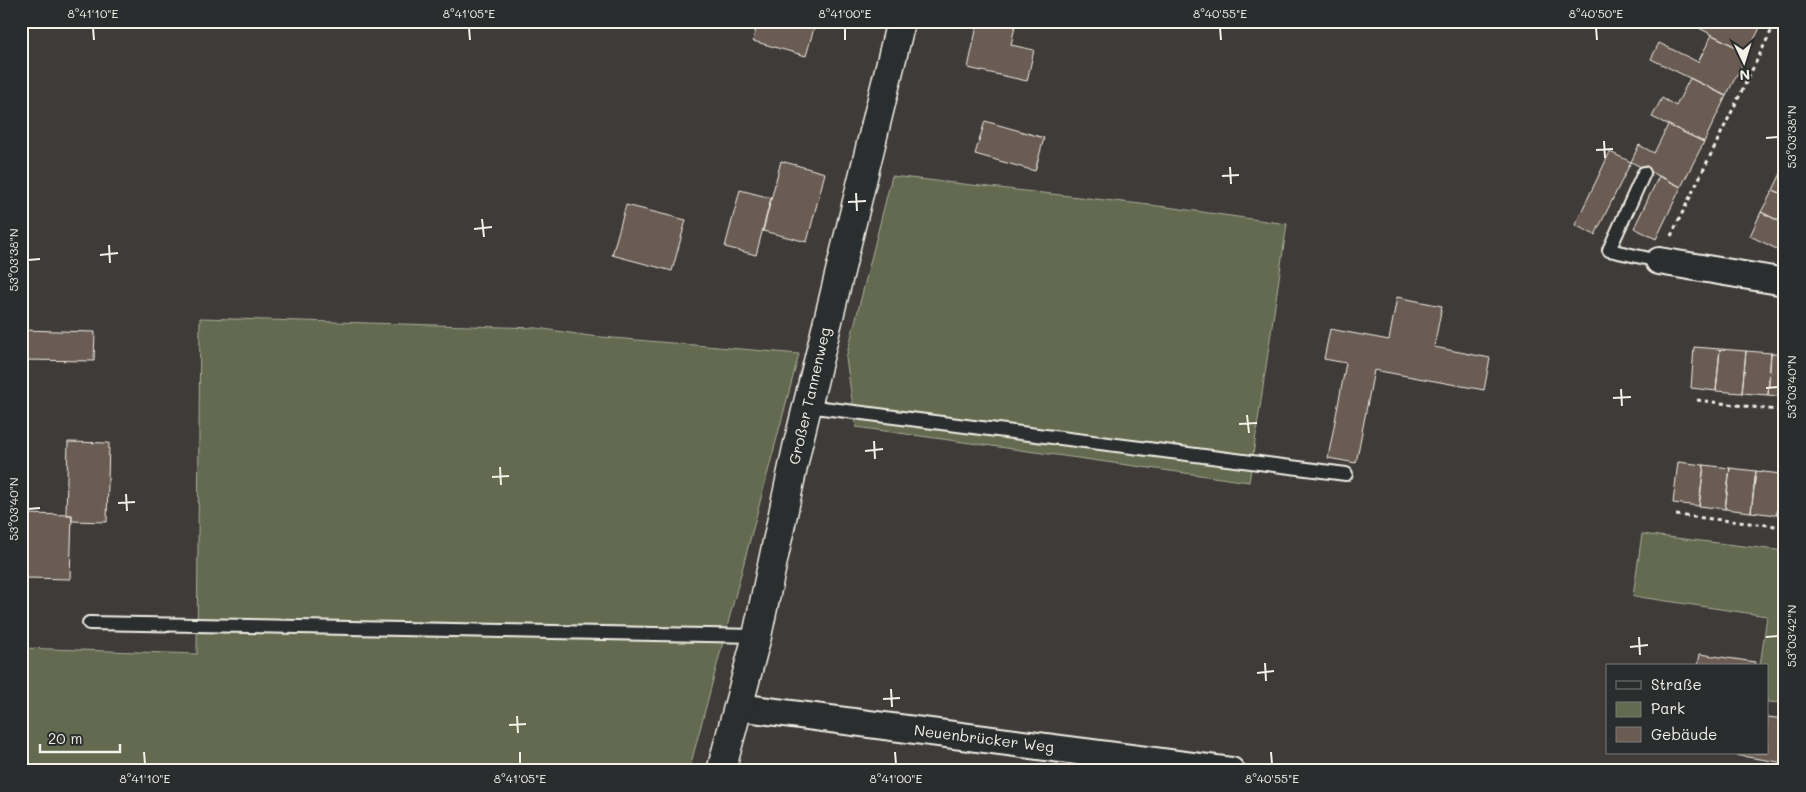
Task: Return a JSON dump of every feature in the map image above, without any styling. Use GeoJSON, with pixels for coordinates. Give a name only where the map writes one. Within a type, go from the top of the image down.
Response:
{"type":"FeatureCollection","features":[{"type":"Feature","properties":{"kind":"street","name":"Großer Tannenweg"},"geometry":{"type":"LineString","coordinates":[[721,771],[757,636],[807,406],[901,21]]}},
{"type":"Feature","properties":{"kind":"street"},"geometry":{"type":"LineString","coordinates":[[1659,261],[1785,282]]}},
{"type":"Feature","properties":{"kind":"street","name":"Neuenbrücker Weg"},"geometry":{"type":"LineString","coordinates":[[738,707],[1231,771]]}},
{"type":"Feature","properties":{"kind":"lane"},"geometry":{"type":"LineString","coordinates":[[1644,172],[1609,250],[1659,261]]}},
{"type":"Feature","properties":{"kind":"lane"},"geometry":{"type":"LineString","coordinates":[[807,406],[1346,474]]}},
{"type":"Feature","properties":{"kind":"lane"},"geometry":{"type":"LineString","coordinates":[[89,623],[757,636]]}},
{"type":"Feature","properties":{"kind":"path"},"geometry":{"type":"LineString","coordinates":[[1659,261],[1776,21]]}},
{"type":"Feature","properties":{"kind":"path"},"geometry":{"type":"LineString","coordinates":[[1697,400],[1785,411]]}},
{"type":"Feature","properties":{"kind":"path"},"geometry":{"type":"LineString","coordinates":[[1676,515],[1785,527]]}},
{"type":"Feature","properties":{"kind":"green space"},"geometry":{"type":"Polygon","coordinates":[[[892,176],[1167,207],[1287,224],[1249,482],[856,427],[846,358],[892,176]]]}},
{"type":"Feature","properties":{"kind":"green space"},"geometry":{"type":"Polygon","coordinates":[[[200,318],[537,328],[590,336],[799,354],[689,771],[21,771],[21,648],[197,654],[200,318]]]}},
{"type":"Feature","properties":{"kind":"green space"},"geometry":{"type":"Polygon","coordinates":[[[1642,534],[1785,551],[1785,703],[1768,702],[1768,664],[1760,664],[1767,616],[1633,596],[1642,534]]]}},
{"type":"Feature","properties":{"kind":"building"},"geometry":{"type":"Polygon","coordinates":[[[758,21],[816,21],[806,56],[753,41],[758,21]]]}},
{"type":"Feature","properties":{"kind":"building"},"geometry":{"type":"Polygon","coordinates":[[[978,21],[1016,21],[1011,45],[1034,50],[1027,81],[968,68],[978,21]]]}},
{"type":"Feature","properties":{"kind":"building"},"geometry":{"type":"Polygon","coordinates":[[[1700,21],[1763,21],[1748,53],[1697,27],[1700,21]]]}},
{"type":"Feature","properties":{"kind":"building"},"geometry":{"type":"Polygon","coordinates":[[[1712,35],[1748,53],[1726,96],[1651,59],[1659,43],[1698,62],[1712,35]]]}},
{"type":"Feature","properties":{"kind":"building"},"geometry":{"type":"Polygon","coordinates":[[[1690,78],[1726,96],[1704,142],[1652,117],[1662,98],[1676,106],[1690,78]]]}},
{"type":"Feature","properties":{"kind":"building"},"geometry":{"type":"Polygon","coordinates":[[[985,121],[1044,138],[1035,171],[975,154],[985,121]]]}},
{"type":"Feature","properties":{"kind":"building"},"geometry":{"type":"Polygon","coordinates":[[[1668,125],[1704,142],[1681,187],[1631,162],[1639,145],[1654,153],[1668,125]]]}},
{"type":"Feature","properties":{"kind":"building"},"geometry":{"type":"Polygon","coordinates":[[[1610,152],[1631,162],[1595,235],[1575,225],[1610,152]]]}},
{"type":"Feature","properties":{"kind":"building"},"geometry":{"type":"Polygon","coordinates":[[[781,161],[825,173],[807,242],[763,231],[781,161]]]}},
{"type":"Feature","properties":{"kind":"building"},"geometry":{"type":"Polygon","coordinates":[[[1785,167],[1785,195],[1773,190],[1785,167]]]}},
{"type":"Feature","properties":{"kind":"building"},"geometry":{"type":"Polygon","coordinates":[[[1659,176],[1681,187],[1656,239],[1634,228],[1659,176]]]}},
{"type":"Feature","properties":{"kind":"building"},"geometry":{"type":"Polygon","coordinates":[[[740,190],[771,198],[756,255],[725,247],[740,190]]]}},
{"type":"Feature","properties":{"kind":"building"},"geometry":{"type":"Polygon","coordinates":[[[1773,190],[1785,195],[1785,224],[1761,212],[1773,190]]]}},
{"type":"Feature","properties":{"kind":"building"},"geometry":{"type":"Polygon","coordinates":[[[626,205],[686,220],[672,271],[612,255],[626,205]]]}},
{"type":"Feature","properties":{"kind":"building"},"geometry":{"type":"Polygon","coordinates":[[[1761,212],[1785,224],[1785,253],[1750,236],[1761,212]]]}},
{"type":"Feature","properties":{"kind":"building"},"geometry":{"type":"Polygon","coordinates":[[[1397,297],[1442,306],[1434,347],[1490,358],[1484,390],[1374,370],[1356,463],[1328,458],[1346,363],[1324,359],[1330,329],[1389,340],[1397,297]]]}},
{"type":"Feature","properties":{"kind":"building"},"geometry":{"type":"Polygon","coordinates":[[[21,330],[95,332],[94,361],[21,360],[21,330]]]}},
{"type":"Feature","properties":{"kind":"building"},"geometry":{"type":"Polygon","coordinates":[[[1694,347],[1720,349],[1716,391],[1691,388],[1694,347]]]}},
{"type":"Feature","properties":{"kind":"building"},"geometry":{"type":"Polygon","coordinates":[[[1720,349],[1746,351],[1742,393],[1716,391],[1720,349]]]}},
{"type":"Feature","properties":{"kind":"building"},"geometry":{"type":"Polygon","coordinates":[[[1746,351],[1771,353],[1768,395],[1742,393],[1746,351]]]}},
{"type":"Feature","properties":{"kind":"building"},"geometry":{"type":"Polygon","coordinates":[[[1771,353],[1785,354],[1785,397],[1768,395],[1771,353]]]}},
{"type":"Feature","properties":{"kind":"building"},"geometry":{"type":"Polygon","coordinates":[[[68,442],[109,443],[107,522],[72,521],[72,515],[66,515],[68,442]]]}},
{"type":"Feature","properties":{"kind":"building"},"geometry":{"type":"Polygon","coordinates":[[[1678,462],[1704,465],[1699,506],[1673,503],[1678,462]]]}},
{"type":"Feature","properties":{"kind":"building"},"geometry":{"type":"Polygon","coordinates":[[[1704,465],[1730,468],[1725,509],[1699,506],[1704,465]]]}},
{"type":"Feature","properties":{"kind":"building"},"geometry":{"type":"Polygon","coordinates":[[[1730,468],[1756,471],[1751,512],[1725,509],[1730,468]]]}},
{"type":"Feature","properties":{"kind":"building"},"geometry":{"type":"Polygon","coordinates":[[[1756,471],[1781,474],[1777,515],[1751,512],[1756,471]]]}},
{"type":"Feature","properties":{"kind":"building"},"geometry":{"type":"Polygon","coordinates":[[[1781,474],[1785,474],[1785,516],[1777,515],[1781,474]]]}},
{"type":"Feature","properties":{"kind":"building"},"geometry":{"type":"Polygon","coordinates":[[[26,514],[72,515],[70,579],[25,578],[26,514]]]}},
{"type":"Feature","properties":{"kind":"building"},"geometry":{"type":"Polygon","coordinates":[[[1700,654],[1755,662],[1754,664],[1698,664],[1700,654]]]}},
{"type":"Feature","properties":{"kind":"building"},"geometry":{"type":"Polygon","coordinates":[[[1768,717],[1785,719],[1785,763],[1729,754],[1768,754],[1768,717]]]}}]}
